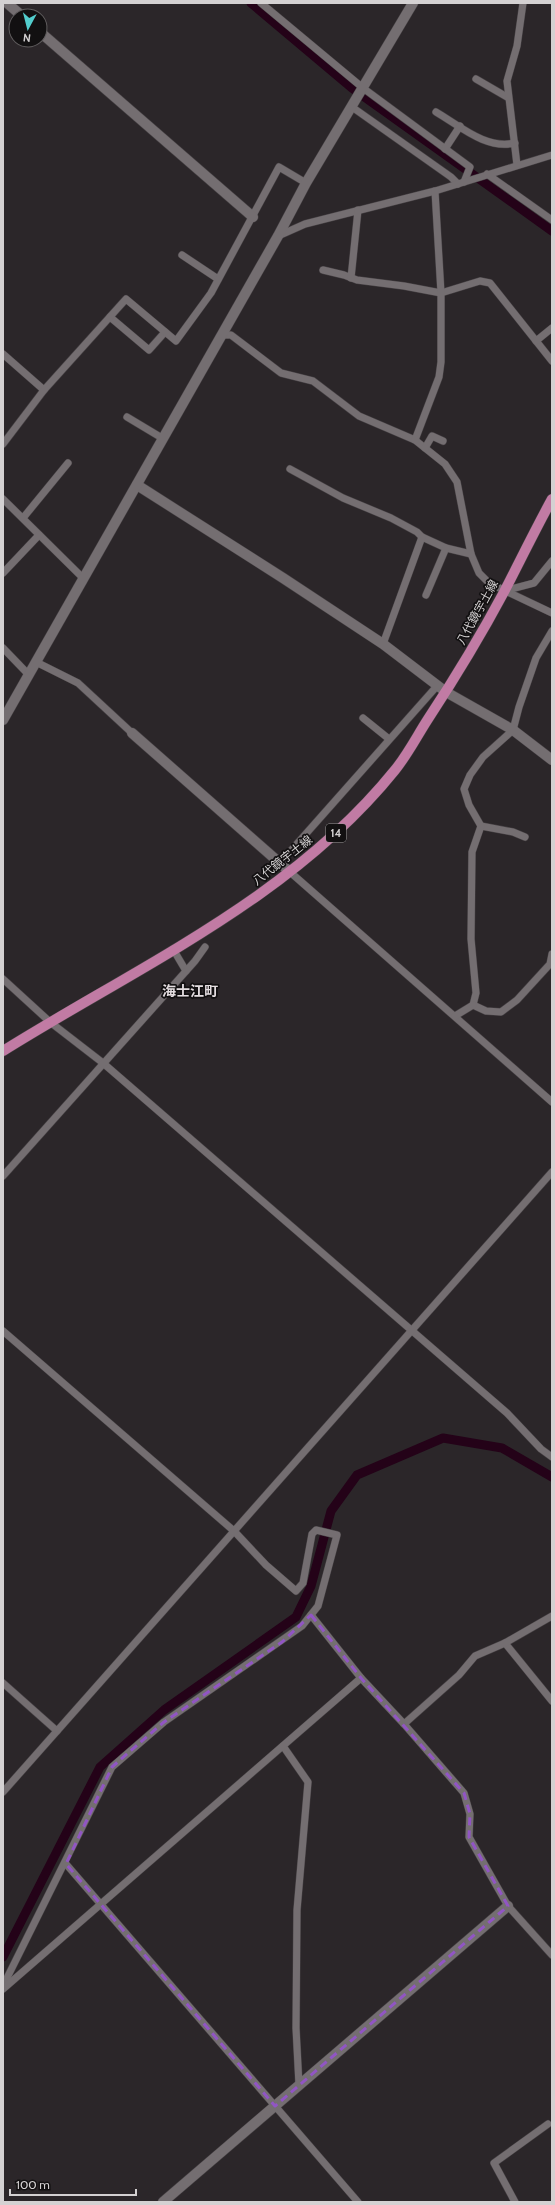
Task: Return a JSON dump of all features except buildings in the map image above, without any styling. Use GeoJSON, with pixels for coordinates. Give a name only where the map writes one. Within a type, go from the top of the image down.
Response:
{"type":"FeatureCollection","features":[{"type":"Feature","properties":{"kind":"main road","name":"八代鏡宇土線"},"geometry":{"type":"LineString","coordinates":[[3,1051],[217,924],[290,872],[342,828],[396,769],[442,689],[504,591],[529,540],[552,499]]}},
{"type":"Feature","properties":{"kind":"street"},"geometry":{"type":"LineString","coordinates":[[261,3],[362,90],[470,167],[463,182]]}},
{"type":"Feature","properties":{"kind":"street"},"geometry":{"type":"LineString","coordinates":[[3,720],[137,485],[220,335],[278,236],[306,183],[413,3]]}},
{"type":"Feature","properties":{"kind":"street"},"geometry":{"type":"LineString","coordinates":[[517,165],[506,81],[517,46],[523,3]]}},
{"type":"Feature","properties":{"kind":"street"},"geometry":{"type":"LineString","coordinates":[[48,39],[253,217]]}},
{"type":"Feature","properties":{"kind":"street"},"geometry":{"type":"LineString","coordinates":[[476,79],[507,97]]}},
{"type":"Feature","properties":{"kind":"street"},"geometry":{"type":"LineString","coordinates":[[353,105],[451,176],[463,182]]}},
{"type":"Feature","properties":{"kind":"street"},"geometry":{"type":"LineString","coordinates":[[436,112],[489,143],[504,146],[515,143]]}},
{"type":"Feature","properties":{"kind":"street"},"geometry":{"type":"LineString","coordinates":[[445,149],[460,126]]}},
{"type":"Feature","properties":{"kind":"street"},"geometry":{"type":"LineString","coordinates":[[278,236],[305,224],[435,191],[552,155]]}},
{"type":"Feature","properties":{"kind":"street"},"geometry":{"type":"LineString","coordinates":[[3,444],[44,390],[126,299],[176,341],[211,293],[279,167],[306,183]]}},
{"type":"Feature","properties":{"kind":"street"},"geometry":{"type":"LineString","coordinates":[[487,174],[552,220]]}},
{"type":"Feature","properties":{"kind":"street"},"geometry":{"type":"LineString","coordinates":[[415,440],[439,377],[442,341],[441,293],[435,191]]}},
{"type":"Feature","properties":{"kind":"street"},"geometry":{"type":"LineString","coordinates":[[351,278],[358,210]]}},
{"type":"Feature","properties":{"kind":"street"},"geometry":{"type":"LineString","coordinates":[[182,255],[218,279]]}},
{"type":"Feature","properties":{"kind":"street"},"geometry":{"type":"LineString","coordinates":[[323,270],[351,278],[441,293],[480,281],[490,283],[552,360]]}},
{"type":"Feature","properties":{"kind":"street"},"geometry":{"type":"LineString","coordinates":[[110,317],[149,353],[165,332]]}},
{"type":"Feature","properties":{"kind":"street"},"geometry":{"type":"LineString","coordinates":[[536,341],[552,328]]}},
{"type":"Feature","properties":{"kind":"street"},"geometry":{"type":"LineString","coordinates":[[220,335],[230,335],[281,373],[312,381],[359,416],[415,440],[445,464],[457,482],[471,554],[479,573],[489,583],[552,613]]}},
{"type":"Feature","properties":{"kind":"street"},"geometry":{"type":"LineString","coordinates":[[3,354],[44,390]]}},
{"type":"Feature","properties":{"kind":"street"},"geometry":{"type":"LineString","coordinates":[[127,417],[162,438]]}},
{"type":"Feature","properties":{"kind":"street"},"geometry":{"type":"LineString","coordinates":[[425,448],[432,436],[443,441]]}},
{"type":"Feature","properties":{"kind":"street"},"geometry":{"type":"LineString","coordinates":[[23,518],[68,463]]}},
{"type":"Feature","properties":{"kind":"street"},"geometry":{"type":"LineString","coordinates":[[290,469],[343,498],[391,518],[417,532],[422,537],[446,548],[471,554]]}},
{"type":"Feature","properties":{"kind":"street"},"geometry":{"type":"LineString","coordinates":[[137,485],[383,644],[442,689],[513,730],[552,760]]}},
{"type":"Feature","properties":{"kind":"street"},"geometry":{"type":"LineString","coordinates":[[3,499],[84,579]]}},
{"type":"Feature","properties":{"kind":"street"},"geometry":{"type":"LineString","coordinates":[[3,573],[39,535]]}},
{"type":"Feature","properties":{"kind":"street"},"geometry":{"type":"LineString","coordinates":[[383,644],[422,537]]}},
{"type":"Feature","properties":{"kind":"street"},"geometry":{"type":"LineString","coordinates":[[426,595],[446,548]]}},
{"type":"Feature","properties":{"kind":"street"},"geometry":{"type":"LineString","coordinates":[[504,591],[534,583],[552,561]]}},
{"type":"Feature","properties":{"kind":"street"},"geometry":{"type":"LineString","coordinates":[[474,1005],[476,993],[471,939],[472,852],[481,826],[469,805],[464,789],[470,775],[483,757],[513,730],[536,658],[552,631]]}},
{"type":"Feature","properties":{"kind":"street"},"geometry":{"type":"LineString","coordinates":[[3,648],[29,675]]}},
{"type":"Feature","properties":{"kind":"street"},"geometry":{"type":"LineString","coordinates":[[36,662],[78,683],[132,733],[552,1102]]}},
{"type":"Feature","properties":{"kind":"street"},"geometry":{"type":"LineString","coordinates":[[280,863],[389,739],[442,689]]}},
{"type":"Feature","properties":{"kind":"street"},"geometry":{"type":"LineString","coordinates":[[363,718],[389,739]]}},
{"type":"Feature","properties":{"kind":"street"},"geometry":{"type":"LineString","coordinates":[[481,826],[513,832],[525,837]]}},
{"type":"Feature","properties":{"kind":"street"},"geometry":{"type":"LineString","coordinates":[[3,1176],[186,971],[205,947]]}},
{"type":"Feature","properties":{"kind":"street"},"geometry":{"type":"LineString","coordinates":[[173,949],[186,971]]}},
{"type":"Feature","properties":{"kind":"street"},"geometry":{"type":"LineString","coordinates":[[474,1005],[486,1011],[501,1012],[517,1000],[550,964],[552,954]]}},
{"type":"Feature","properties":{"kind":"street"},"geometry":{"type":"LineString","coordinates":[[3,979],[50,1022],[103,1063],[411,1332],[507,1413],[541,1449],[552,1457]]}},
{"type":"Feature","properties":{"kind":"street"},"geometry":{"type":"LineString","coordinates":[[455,1016],[474,1005]]}},
{"type":"Feature","properties":{"kind":"street"},"geometry":{"type":"LineString","coordinates":[[3,1792],[552,1172]]}},
{"type":"Feature","properties":{"kind":"street"},"geometry":{"type":"LineString","coordinates":[[3,1331],[234,1531],[266,1565],[296,1591],[303,1582],[312,1534],[316,1530],[337,1535],[318,1606],[302,1626],[282,1642],[164,1722],[112,1767],[66,1864],[3,1988]]}},
{"type":"Feature","properties":{"kind":"street"},"geometry":{"type":"LineString","coordinates":[[311,1615],[361,1678],[404,1724],[464,1794],[470,1814],[469,1837],[508,1906],[552,1955]]}},
{"type":"Feature","properties":{"kind":"street"},"geometry":{"type":"LineString","coordinates":[[404,1724],[459,1675],[475,1656],[505,1643],[552,1616]]}},
{"type":"Feature","properties":{"kind":"street"},"geometry":{"type":"LineString","coordinates":[[505,1643],[552,1701]]}},
{"type":"Feature","properties":{"kind":"street"},"geometry":{"type":"LineString","coordinates":[[3,1988],[102,1904],[361,1678]]}},
{"type":"Feature","properties":{"kind":"street"},"geometry":{"type":"LineString","coordinates":[[3,1684],[57,1731]]}},
{"type":"Feature","properties":{"kind":"street"},"geometry":{"type":"LineString","coordinates":[[283,1746],[308,1782],[298,1910],[296,2028],[299,2085]]}},
{"type":"Feature","properties":{"kind":"street"},"geometry":{"type":"LineString","coordinates":[[66,1864],[358,2202]]}},
{"type":"Feature","properties":{"kind":"street"},"geometry":{"type":"LineString","coordinates":[[163,2202],[508,1906]]}},
{"type":"Feature","properties":{"kind":"street"},"geometry":{"type":"LineString","coordinates":[[515,2202],[494,2163],[548,2124]]}},
{"type":"Feature","properties":{"kind":"highlighted area"},"geometry":{"type":"Polygon","coordinates":[[[311,1615],[361,1678],[464,1793],[470,1814],[469,1837],[508,1906],[275,2106],[66,1864],[112,1767],[164,1722],[282,1642],[311,1615]]]}},
{"type":"Feature","properties":{"kind":"waterway"},"geometry":{"type":"LineString","coordinates":[[251,3],[352,88],[552,231]]}},
{"type":"Feature","properties":{"kind":"waterway"},"geometry":{"type":"LineString","coordinates":[[3,1957],[100,1767],[164,1710],[296,1617],[311,1586],[331,1511],[357,1475],[443,1438],[502,1448],[552,1477]]}},
{"type":"Feature","properties":{"kind":"district","name":"海士江町"},"geometry":{"type":"Point","coordinates":[190,991]}}]}
